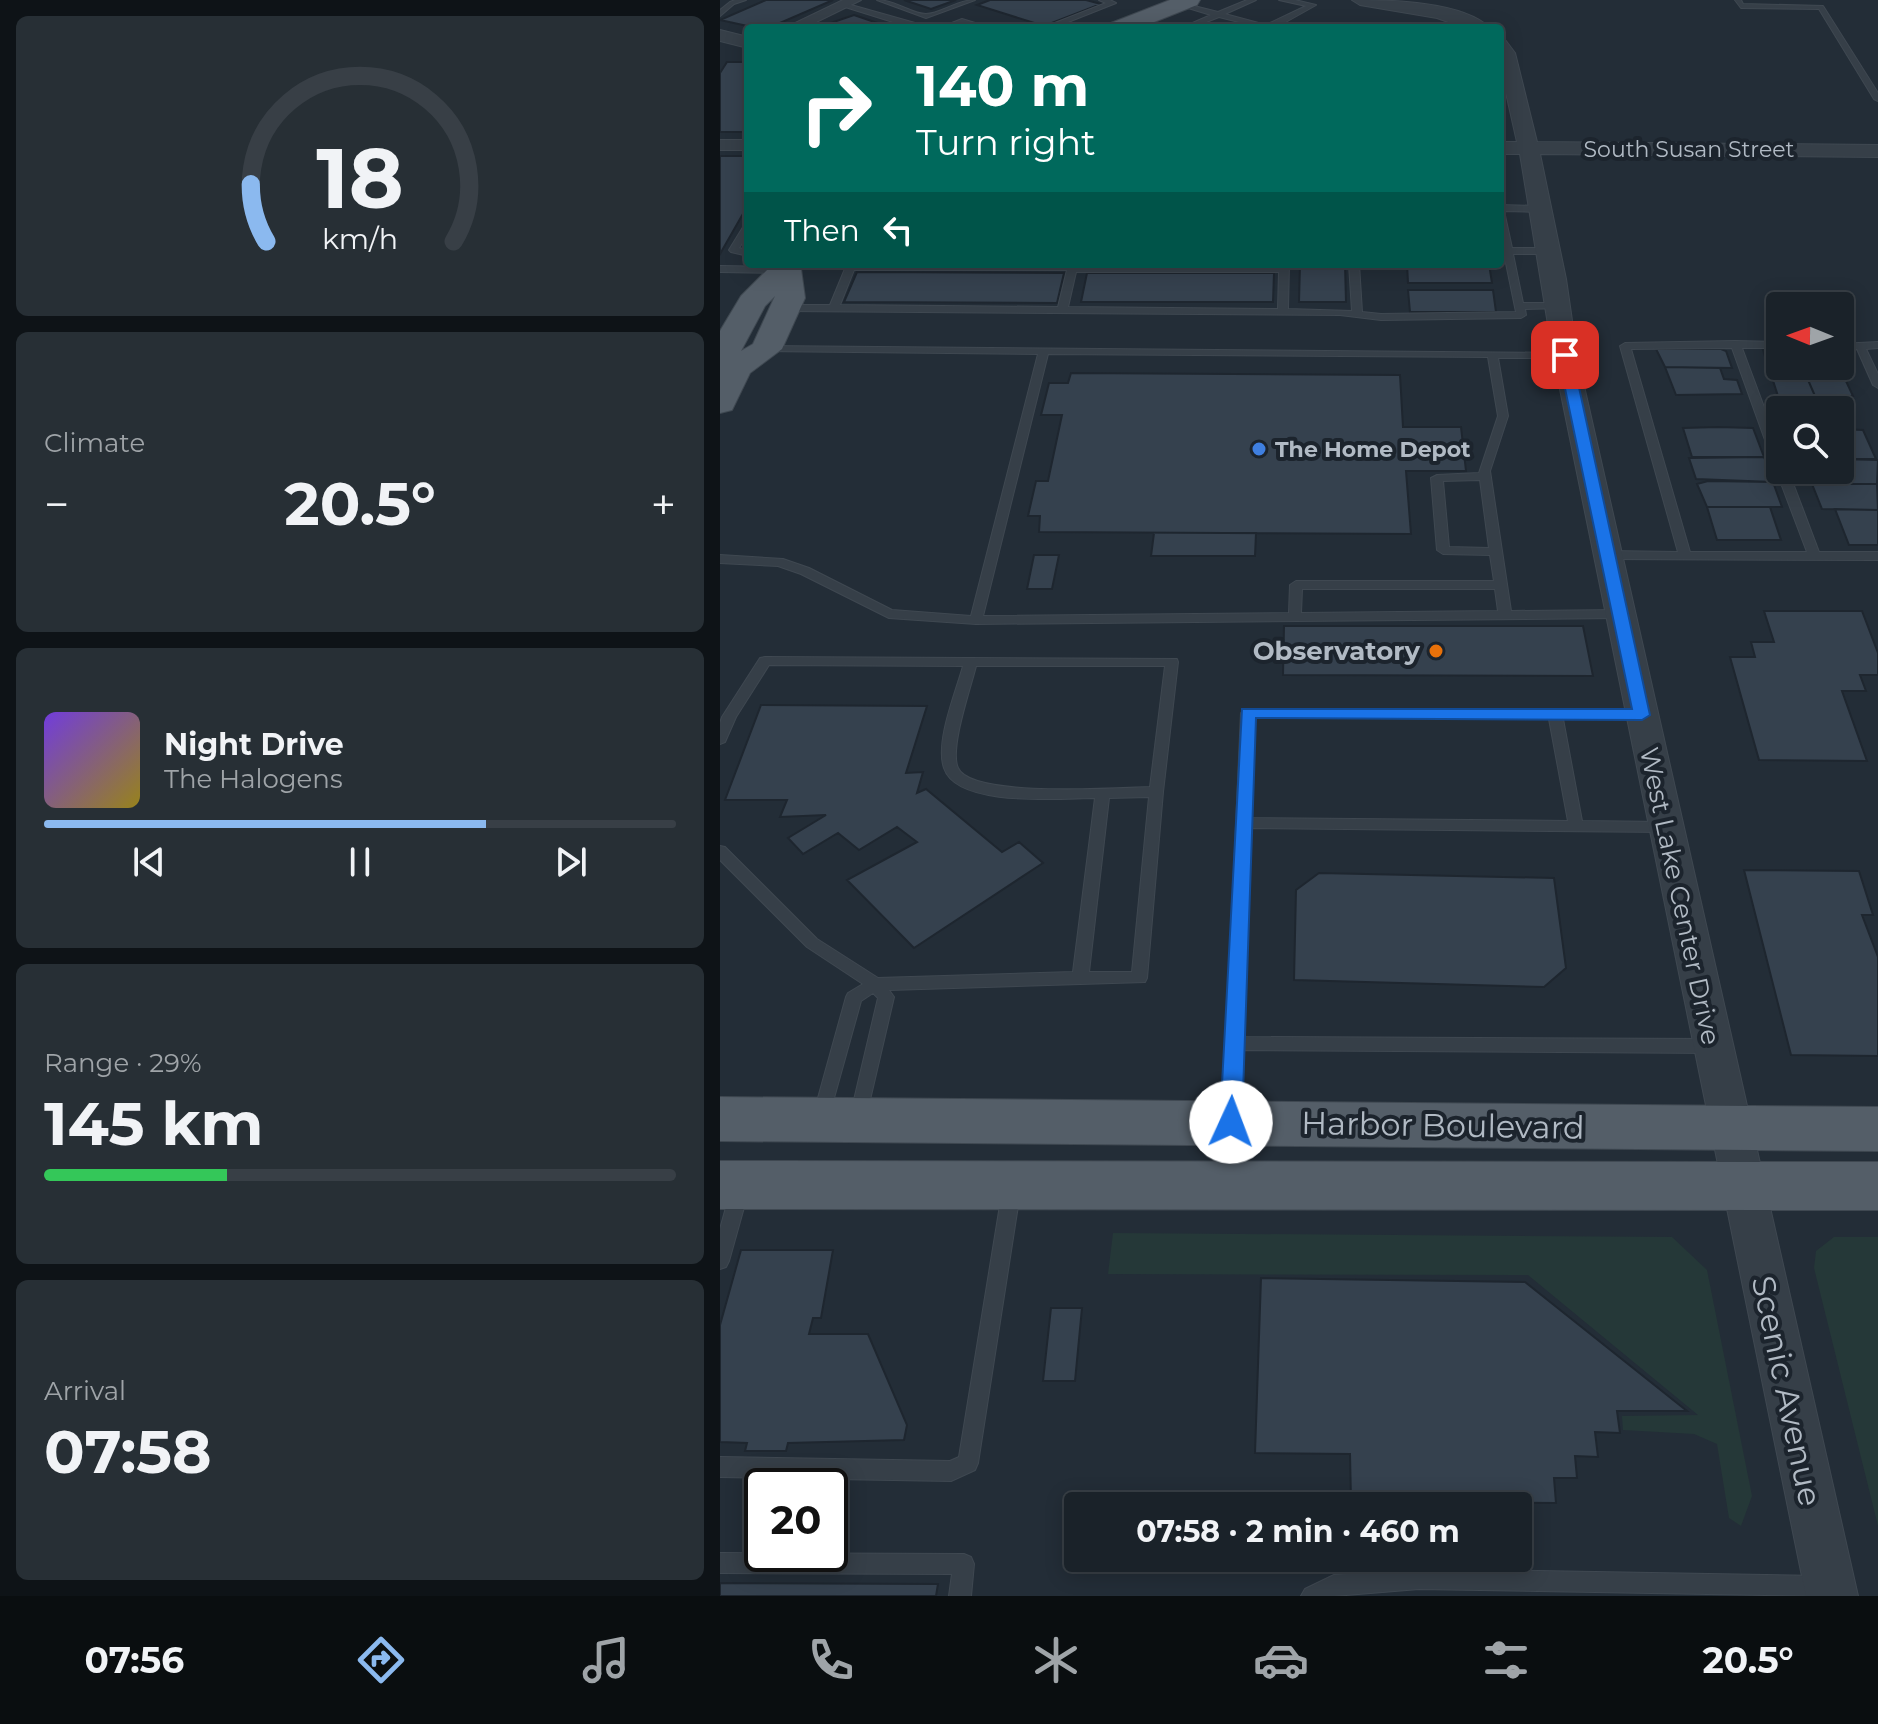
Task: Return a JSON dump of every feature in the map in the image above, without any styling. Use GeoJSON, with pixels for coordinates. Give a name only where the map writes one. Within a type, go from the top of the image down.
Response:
{"type":"FeatureCollection","features":[{"type":"Feature","properties":{"kind":"main road"},"geometry":{"type":"LineString","coordinates":[[1129,24],[1183,2]]}},
{"type":"Feature","properties":{"kind":"main road"},"geometry":{"type":"LineString","coordinates":[[720,403],[728,368],[725,350],[731,338],[752,302],[788,268]]}},
{"type":"Feature","properties":{"kind":"main road"},"geometry":{"type":"LineString","coordinates":[[728,368],[766,349],[790,298],[789,268]]}},
{"type":"Feature","properties":{"kind":"main road","name":"Harbor Boulevard"},"geometry":{"type":"LineString","coordinates":[[720,1119],[1878,1129]]}},
{"type":"Feature","properties":{"kind":"main road","name":"Harbor Boulevard"},"geometry":{"type":"LineString","coordinates":[[731,1185],[1878,1186]]}},
{"type":"Feature","properties":{"kind":"street"},"geometry":{"type":"LineString","coordinates":[[1360,0],[1400,3],[1470,24]]}},
{"type":"Feature","properties":{"kind":"street"},"geometry":{"type":"LineString","coordinates":[[801,24],[851,1]]}},
{"type":"Feature","properties":{"kind":"street"},"geometry":{"type":"LineString","coordinates":[[720,35],[744,42]]}},
{"type":"Feature","properties":{"kind":"street","name":"West Lake Center Drive"},"geometry":{"type":"LineString","coordinates":[[1504,50],[1514,148],[1541,209],[1565,355],[1742,1185]]}},
{"type":"Feature","properties":{"kind":"street"},"geometry":{"type":"LineString","coordinates":[[720,145],[744,145]]}},
{"type":"Feature","properties":{"kind":"street","name":"South Susan Street"},"geometry":{"type":"LineString","coordinates":[[1514,148],[1878,151]]}},
{"type":"Feature","properties":{"kind":"street","name":"Scenic Avenue"},"geometry":{"type":"LineString","coordinates":[[1742,1185],[1831,1591]]}},
{"type":"Feature","properties":{"kind":"lane"},"geometry":{"type":"LineString","coordinates":[[720,14],[731,1],[743,0]]}},
{"type":"Feature","properties":{"kind":"lane"},"geometry":{"type":"LineString","coordinates":[[880,0],[926,16],[972,0]]}},
{"type":"Feature","properties":{"kind":"lane"},"geometry":{"type":"LineString","coordinates":[[1057,24],[1113,3],[1102,0]]}},
{"type":"Feature","properties":{"kind":"lane"},"geometry":{"type":"LineString","coordinates":[[1194,24],[1253,0]]}},
{"type":"Feature","properties":{"kind":"lane"},"geometry":{"type":"LineString","coordinates":[[1277,24],[1313,5],[1282,0]]}},
{"type":"Feature","properties":{"kind":"lane"},"geometry":{"type":"LineString","coordinates":[[1738,0],[1741,6],[1821,7],[1878,99]]}},
{"type":"Feature","properties":{"kind":"lane"},"geometry":{"type":"LineString","coordinates":[[851,1],[909,24]]}},
{"type":"Feature","properties":{"kind":"lane"},"geometry":{"type":"LineString","coordinates":[[1183,2],[1256,24]]}},
{"type":"Feature","properties":{"kind":"lane"},"geometry":{"type":"LineString","coordinates":[[1239,24],[1246,21]]}},
{"type":"Feature","properties":{"kind":"lane"},"geometry":{"type":"LineString","coordinates":[[1504,210],[1541,209]]}},
{"type":"Feature","properties":{"kind":"lane"},"geometry":{"type":"LineString","coordinates":[[786,308],[1521,315],[1504,230]]}},
{"type":"Feature","properties":{"kind":"lane"},"geometry":{"type":"LineString","coordinates":[[744,233],[734,250],[744,252]]}},
{"type":"Feature","properties":{"kind":"lane"},"geometry":{"type":"LineString","coordinates":[[1508,251],[1550,251]]}},
{"type":"Feature","properties":{"kind":"lane"},"geometry":{"type":"LineString","coordinates":[[720,269],[754,268]]}},
{"type":"Feature","properties":{"kind":"lane"},"geometry":{"type":"LineString","coordinates":[[834,308],[851,268]]}},
{"type":"Feature","properties":{"kind":"lane"},"geometry":{"type":"LineString","coordinates":[[1062,310],[1072,268]]}},
{"type":"Feature","properties":{"kind":"lane"},"geometry":{"type":"LineString","coordinates":[[1283,312],[1284,268]]}},
{"type":"Feature","properties":{"kind":"lane"},"geometry":{"type":"LineString","coordinates":[[1354,268],[1357,314]]}},
{"type":"Feature","properties":{"kind":"lane"},"geometry":{"type":"LineString","coordinates":[[1519,306],[1559,306]]}},
{"type":"Feature","properties":{"kind":"lane"},"geometry":{"type":"LineString","coordinates":[[1735,344],[1766,427]]}},
{"type":"Feature","properties":{"kind":"lane"},"geometry":{"type":"LineString","coordinates":[[1685,555],[1625,346],[1766,345]]}},
{"type":"Feature","properties":{"kind":"lane"},"geometry":{"type":"LineString","coordinates":[[1854,348],[1878,345]]}},
{"type":"Feature","properties":{"kind":"lane"},"geometry":{"type":"LineString","coordinates":[[1861,348],[1878,385]]}},
{"type":"Feature","properties":{"kind":"lane"},"geometry":{"type":"LineString","coordinates":[[766,349],[1565,355]]}},
{"type":"Feature","properties":{"kind":"lane"},"geometry":{"type":"LineString","coordinates":[[976,620],[1044,351]]}},
{"type":"Feature","properties":{"kind":"lane"},"geometry":{"type":"LineString","coordinates":[[1492,354],[1503,416],[1485,476],[1505,614]]}},
{"type":"Feature","properties":{"kind":"lane"},"geometry":{"type":"LineString","coordinates":[[1485,476],[1437,478],[1443,550],[1496,552]]}},
{"type":"Feature","properties":{"kind":"lane"},"geometry":{"type":"LineString","coordinates":[[1787,484],[1814,555]]}},
{"type":"Feature","properties":{"kind":"lane"},"geometry":{"type":"LineString","coordinates":[[1608,555],[1878,556]]}},
{"type":"Feature","properties":{"kind":"lane"},"geometry":{"type":"LineString","coordinates":[[720,559],[779,562],[805,571],[889,614],[976,620],[1620,614]]}},
{"type":"Feature","properties":{"kind":"lane"},"geometry":{"type":"LineString","coordinates":[[1295,615],[1296,585],[1501,585]]}},
{"type":"Feature","properties":{"kind":"lane"},"geometry":{"type":"LineString","coordinates":[[720,739],[729,717],[765,661],[1172,662],[1156,792],[1139,978],[875,984],[854,997],[840,1118]]}},
{"type":"Feature","properties":{"kind":"lane"},"geometry":{"type":"LineString","coordinates":[[971,661],[950,747],[951,770],[964,786],[991,791],[1156,792]]}},
{"type":"Feature","properties":{"kind":"lane"},"geometry":{"type":"LineString","coordinates":[[1231,1122],[1248,713],[1642,715]]}},
{"type":"Feature","properties":{"kind":"lane"},"geometry":{"type":"LineString","coordinates":[[1555,714],[1576,826]]}},
{"type":"Feature","properties":{"kind":"lane"},"geometry":{"type":"LineString","coordinates":[[1080,978],[1103,793]]}},
{"type":"Feature","properties":{"kind":"lane"},"geometry":{"type":"LineString","coordinates":[[1243,823],[1666,827]]}},
{"type":"Feature","properties":{"kind":"lane"},"geometry":{"type":"LineString","coordinates":[[720,851],[812,943],[875,984],[886,997],[840,1118]]}},
{"type":"Feature","properties":{"kind":"lane"},"geometry":{"type":"LineString","coordinates":[[1234,1043],[1712,1046]]}},
{"type":"Feature","properties":{"kind":"lane"},"geometry":{"type":"LineString","coordinates":[[720,1261],[731,1185]]}},
{"type":"Feature","properties":{"kind":"lane"},"geometry":{"type":"LineString","coordinates":[[720,1467],[951,1471],[968,1463],[1012,1187]]}},
{"type":"Feature","properties":{"kind":"lane"},"geometry":{"type":"LineString","coordinates":[[720,1563],[964,1564],[960,1596]]}},
{"type":"Feature","properties":{"kind":"lane"},"geometry":{"type":"LineString","coordinates":[[1312,1596],[1334,1585],[1419,1579],[1831,1591]]}},
{"type":"Feature","properties":{"kind":"shaded area"},"geometry":{"type":"Polygon","coordinates":[[[1113,1233],[1672,1237],[1707,1270],[1752,1496],[1741,1526],[1729,1518],[1717,1444],[1694,1434],[1623,1430],[1622,1416],[1698,1415],[1528,1275],[1108,1274],[1113,1233]]]}},
{"type":"Feature","properties":{"kind":"shaded area"},"geometry":{"type":"Polygon","coordinates":[[[1834,1237],[1878,1237],[1878,1526],[1814,1268],[1816,1251],[1834,1237]]]}},
{"type":"Feature","properties":{"kind":"building"},"geometry":{"type":"Polygon","coordinates":[[[766,0],[833,0],[778,24],[744,25],[720,20],[766,0]]]}},
{"type":"Feature","properties":{"kind":"building"},"geometry":{"type":"Polygon","coordinates":[[[904,0],[956,0],[931,9],[904,0]]]}},
{"type":"Feature","properties":{"kind":"building"},"geometry":{"type":"Polygon","coordinates":[[[990,0],[1086,0],[1101,4],[1049,24],[1038,24],[977,5],[990,0]]]}},
{"type":"Feature","properties":{"kind":"building"},"geometry":{"type":"Polygon","coordinates":[[[854,15],[880,24],[828,24],[854,15]]]}},
{"type":"Feature","properties":{"kind":"building"},"geometry":{"type":"Polygon","coordinates":[[[727,62],[744,62],[744,132],[720,132],[720,73],[727,62]]]}},
{"type":"Feature","properties":{"kind":"building"},"geometry":{"type":"Polygon","coordinates":[[[720,156],[744,156],[744,212],[720,254],[720,156]]]}},
{"type":"Feature","properties":{"kind":"building"},"geometry":{"type":"Polygon","coordinates":[[[1300,268],[1345,268],[1346,302],[1299,302],[1300,268]]]}},
{"type":"Feature","properties":{"kind":"building"},"geometry":{"type":"Polygon","coordinates":[[[1407,268],[1490,268],[1492,283],[1408,283],[1407,268]]]}},
{"type":"Feature","properties":{"kind":"building"},"geometry":{"type":"Polygon","coordinates":[[[857,272],[1064,273],[1057,303],[844,302],[857,272]]]}},
{"type":"Feature","properties":{"kind":"building"},"geometry":{"type":"Polygon","coordinates":[[[1087,273],[1274,273],[1273,302],[1081,302],[1087,273]]]}},
{"type":"Feature","properties":{"kind":"building"},"geometry":{"type":"Polygon","coordinates":[[[1408,290],[1493,290],[1496,312],[1410,312],[1408,290]]]}},
{"type":"Feature","properties":{"kind":"building"},"geometry":{"type":"Polygon","coordinates":[[[1656,349],[1721,349],[1726,351],[1732,368],[1665,367],[1656,349]]]}},
{"type":"Feature","properties":{"kind":"building"},"geometry":{"type":"Polygon","coordinates":[[[1665,367],[1720,368],[1724,379],[1737,380],[1742,394],[1676,395],[1665,367]]]}},
{"type":"Feature","properties":{"kind":"building","name":"The Home Depot"},"geometry":{"type":"Polygon","coordinates":[[[1071,373],[1400,375],[1403,427],[1461,427],[1466,471],[1406,471],[1411,534],[1039,532],[1040,516],[1028,516],[1036,481],[1048,481],[1062,415],[1041,415],[1049,383],[1068,383],[1071,373]]]}},
{"type":"Feature","properties":{"kind":"building"},"geometry":{"type":"Polygon","coordinates":[[[1773,380],[1808,380],[1815,396],[1778,396],[1773,380]]]}},
{"type":"Feature","properties":{"kind":"building"},"geometry":{"type":"Polygon","coordinates":[[[1808,380],[1846,380],[1853,396],[1815,396],[1808,380]]]}},
{"type":"Feature","properties":{"kind":"building"},"geometry":{"type":"Polygon","coordinates":[[[1683,428],[1753,428],[1764,457],[1692,457],[1683,428]]]}},
{"type":"Feature","properties":{"kind":"building"},"geometry":{"type":"Polygon","coordinates":[[[1854,430],[1863,430],[1876,459],[1854,459],[1854,430]]]}},
{"type":"Feature","properties":{"kind":"building"},"geometry":{"type":"Polygon","coordinates":[[[1764,457],[1766,482],[1696,479],[1689,458],[1764,457]]]}},
{"type":"Feature","properties":{"kind":"building"},"geometry":{"type":"Polygon","coordinates":[[[1854,459],[1878,460],[1877,484],[1854,484],[1854,459]]]}},
{"type":"Feature","properties":{"kind":"building"},"geometry":{"type":"Polygon","coordinates":[[[1708,481],[1766,482],[1774,484],[1782,507],[1707,507],[1697,484],[1708,481]]]}},
{"type":"Feature","properties":{"kind":"building"},"geometry":{"type":"Polygon","coordinates":[[[1812,484],[1877,484],[1878,510],[1822,509],[1812,484]]]}},
{"type":"Feature","properties":{"kind":"building"},"geometry":{"type":"Polygon","coordinates":[[[1707,507],[1770,507],[1781,540],[1717,540],[1707,507]]]}},
{"type":"Feature","properties":{"kind":"building"},"geometry":{"type":"Polygon","coordinates":[[[1835,509],[1878,510],[1878,545],[1849,545],[1835,509]]]}},
{"type":"Feature","properties":{"kind":"building"},"geometry":{"type":"Polygon","coordinates":[[[1154,533],[1256,533],[1255,556],[1151,556],[1154,533]]]}},
{"type":"Feature","properties":{"kind":"building"},"geometry":{"type":"Polygon","coordinates":[[[1034,555],[1059,555],[1052,589],[1027,589],[1034,555]]]}},
{"type":"Feature","properties":{"kind":"building"},"geometry":{"type":"Polygon","coordinates":[[[1764,611],[1862,611],[1878,653],[1878,675],[1860,675],[1866,691],[1842,691],[1867,761],[1759,760],[1730,657],[1755,657],[1751,642],[1774,642],[1764,611]]]}},
{"type":"Feature","properties":{"kind":"building","name":"Observatory"},"geometry":{"type":"Polygon","coordinates":[[[1284,626],[1583,626],[1593,676],[1283,675],[1284,626]]]}},
{"type":"Feature","properties":{"kind":"building"},"geometry":{"type":"Polygon","coordinates":[[[761,705],[927,706],[906,773],[923,772],[917,793],[926,789],[1002,852],[1019,842],[1043,863],[914,948],[847,880],[917,842],[897,827],[859,850],[838,833],[803,854],[788,838],[826,815],[780,817],[787,800],[725,800],[761,705]]]}},
{"type":"Feature","properties":{"kind":"building"},"geometry":{"type":"Polygon","coordinates":[[[1744,870],[1859,871],[1873,915],[1862,915],[1878,957],[1878,1056],[1791,1055],[1744,870]]]}},
{"type":"Feature","properties":{"kind":"building"},"geometry":{"type":"Polygon","coordinates":[[[1319,873],[1554,878],[1566,968],[1544,987],[1294,980],[1296,890],[1319,873]]]}},
{"type":"Feature","properties":{"kind":"building"},"geometry":{"type":"Polygon","coordinates":[[[741,1250],[833,1250],[821,1318],[813,1318],[809,1334],[868,1334],[907,1425],[904,1440],[788,1443],[786,1451],[745,1451],[747,1443],[720,1442],[720,1325],[741,1250]]]}},
{"type":"Feature","properties":{"kind":"building"},"geometry":{"type":"Polygon","coordinates":[[[1261,1278],[1525,1282],[1687,1411],[1617,1411],[1620,1433],[1595,1432],[1598,1457],[1575,1456],[1577,1478],[1554,1478],[1556,1503],[1532,1503],[1532,1492],[1351,1492],[1350,1454],[1255,1453],[1261,1278]]]}},
{"type":"Feature","properties":{"kind":"building"},"geometry":{"type":"Polygon","coordinates":[[[1051,1308],[1082,1308],[1075,1381],[1043,1381],[1051,1308]]]}},
{"type":"Feature","properties":{"kind":"building"},"geometry":{"type":"Polygon","coordinates":[[[720,1583],[938,1584],[936,1596],[720,1596],[720,1583]]]}},
{"type":"Feature","properties":{"kind":"place","name":"The Home Depot"},"geometry":{"type":"Point","coordinates":[1259,449]}},
{"type":"Feature","properties":{"kind":"place","name":"Observatory"},"geometry":{"type":"Point","coordinates":[1436,651]}},
{"type":"Feature","properties":{"kind":"route"},"geometry":{"type":"LineString","coordinates":[[1231,1122],[1248,713],[1642,715],[1565,355]]}}]}
